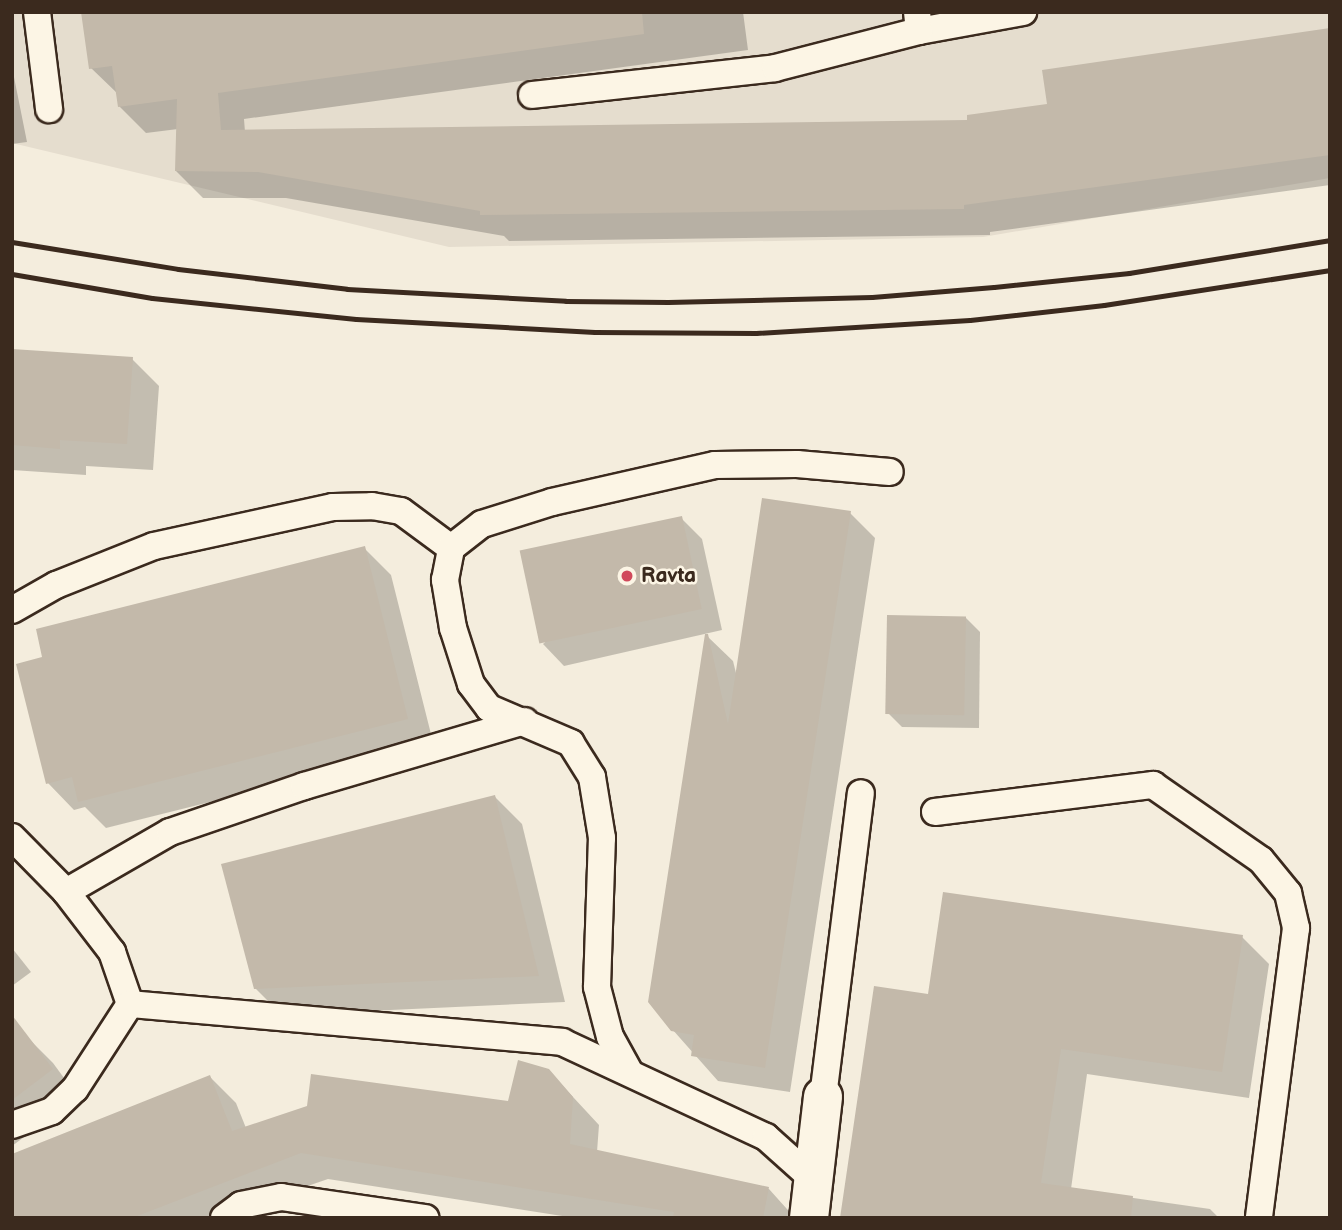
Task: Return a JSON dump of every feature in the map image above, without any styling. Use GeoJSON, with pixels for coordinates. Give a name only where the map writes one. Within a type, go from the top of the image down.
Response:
{"type":"FeatureCollection","features":[{"type":"Feature","properties":{"kind":"street"},"geometry":{"type":"LineString","coordinates":[[809,1218],[823,1097]]}},
{"type":"Feature","properties":{"kind":"lane"},"geometry":{"type":"LineString","coordinates":[[37,12],[49,109]]}},
{"type":"Feature","properties":{"kind":"lane"},"geometry":{"type":"LineString","coordinates":[[532,95],[775,68],[918,22],[1023,12]]}},
{"type":"Feature","properties":{"kind":"lane"},"geometry":{"type":"LineString","coordinates":[[629,1071],[610,1037],[597,987],[602,838],[592,777],[571,743],[489,708],[471,684],[453,628],[445,580],[451,548],[482,524],[552,502],[715,465],[797,464],[890,472]]}},
{"type":"Feature","properties":{"kind":"lane"},"geometry":{"type":"LineString","coordinates":[[12,610],[56,585],[154,546],[333,507],[372,506],[401,511],[451,548]]}},
{"type":"Feature","properties":{"kind":"lane"},"geometry":{"type":"LineString","coordinates":[[66,892],[170,832],[304,786],[525,722]]}},
{"type":"Feature","properties":{"kind":"lane"},"geometry":{"type":"LineString","coordinates":[[935,811],[1153,785],[1261,860],[1288,893],[1296,928],[1259,1218]]}},
{"type":"Feature","properties":{"kind":"lane"},"geometry":{"type":"LineString","coordinates":[[823,1097],[861,793]]}},
{"type":"Feature","properties":{"kind":"lane"},"geometry":{"type":"LineString","coordinates":[[12,837],[66,892],[112,952],[130,1004]]}},
{"type":"Feature","properties":{"kind":"lane"},"geometry":{"type":"LineString","coordinates":[[130,1004],[562,1042],[766,1137],[814,1180]]}},
{"type":"Feature","properties":{"kind":"lane"},"geometry":{"type":"LineString","coordinates":[[12,1125],[52,1111],[75,1089],[130,1004]]}},
{"type":"Feature","properties":{"kind":"lane"},"geometry":{"type":"LineString","coordinates":[[224,1218],[241,1205],[281,1197],[425,1218]]}},
{"type":"Feature","properties":{"kind":"shaded area"},"geometry":{"type":"Polygon","coordinates":[[[12,12],[1330,12],[1330,178],[983,237],[449,247],[12,143],[12,12]]]}},
{"type":"Feature","properties":{"kind":"building"},"geometry":{"type":"Polygon","coordinates":[[[81,12],[642,12],[644,34],[218,93],[221,130],[967,120],[967,115],[1047,104],[1042,70],[1330,28],[1330,155],[964,205],[964,209],[480,215],[480,211],[258,172],[175,171],[177,99],[118,107],[112,66],[89,69],[81,12]]]}},
{"type":"Feature","properties":{"kind":"building"},"geometry":{"type":"Polygon","coordinates":[[[12,349],[133,357],[127,444],[60,440],[60,449],[12,445],[12,349]]]}},
{"type":"Feature","properties":{"kind":"building"},"geometry":{"type":"Polygon","coordinates":[[[762,498],[851,511],[765,1068],[691,1056],[694,1035],[671,1031],[648,1002],[705,634],[708,634],[728,724],[762,498]]]}},
{"type":"Feature","properties":{"kind":"building"},"geometry":{"type":"Polygon","coordinates":[[[682,516],[702,609],[539,643],[520,551],[682,516]]]}},
{"type":"Feature","properties":{"kind":"building"},"geometry":{"type":"Polygon","coordinates":[[[365,546],[408,719],[78,802],[72,777],[46,784],[16,664],[42,657],[36,629],[365,546]]]}},
{"type":"Feature","properties":{"kind":"building"},"geometry":{"type":"Polygon","coordinates":[[[887,615],[966,616],[964,715],[885,714],[887,615]]]}},
{"type":"Feature","properties":{"kind":"building"},"geometry":{"type":"Polygon","coordinates":[[[495,795],[539,976],[254,989],[221,864],[495,795]]]}},
{"type":"Feature","properties":{"kind":"building"},"geometry":{"type":"Polygon","coordinates":[[[943,892],[1243,935],[1222,1072],[1061,1049],[1041,1183],[1133,1196],[1131,1218],[840,1218],[874,986],[928,994],[943,892]]]}},
{"type":"Feature","properties":{"kind":"building"},"geometry":{"type":"Polygon","coordinates":[[[12,1015],[53,1069],[12,1100],[12,1015]]]}},
{"type":"Feature","properties":{"kind":"building"},"geometry":{"type":"Polygon","coordinates":[[[518,1060],[549,1069],[573,1097],[570,1144],[769,1187],[763,1218],[673,1218],[674,1212],[301,1153],[132,1218],[12,1218],[12,1154],[210,1075],[232,1131],[307,1106],[311,1074],[508,1101],[518,1060]]]}},
{"type":"Feature","properties":{"kind":"railway"},"geometry":{"type":"LineString","coordinates":[[12,242],[178,269],[347,289],[566,301],[668,302],[872,297],[994,287],[1129,273],[1330,240]]}},
{"type":"Feature","properties":{"kind":"railway"},"geometry":{"type":"LineString","coordinates":[[12,274],[152,298],[356,319],[595,332],[756,333],[970,320],[1104,305],[1330,270]]}},
{"type":"Feature","properties":{"kind":"place","name":"Ravta"},"geometry":{"type":"Point","coordinates":[627,576]}}]}
